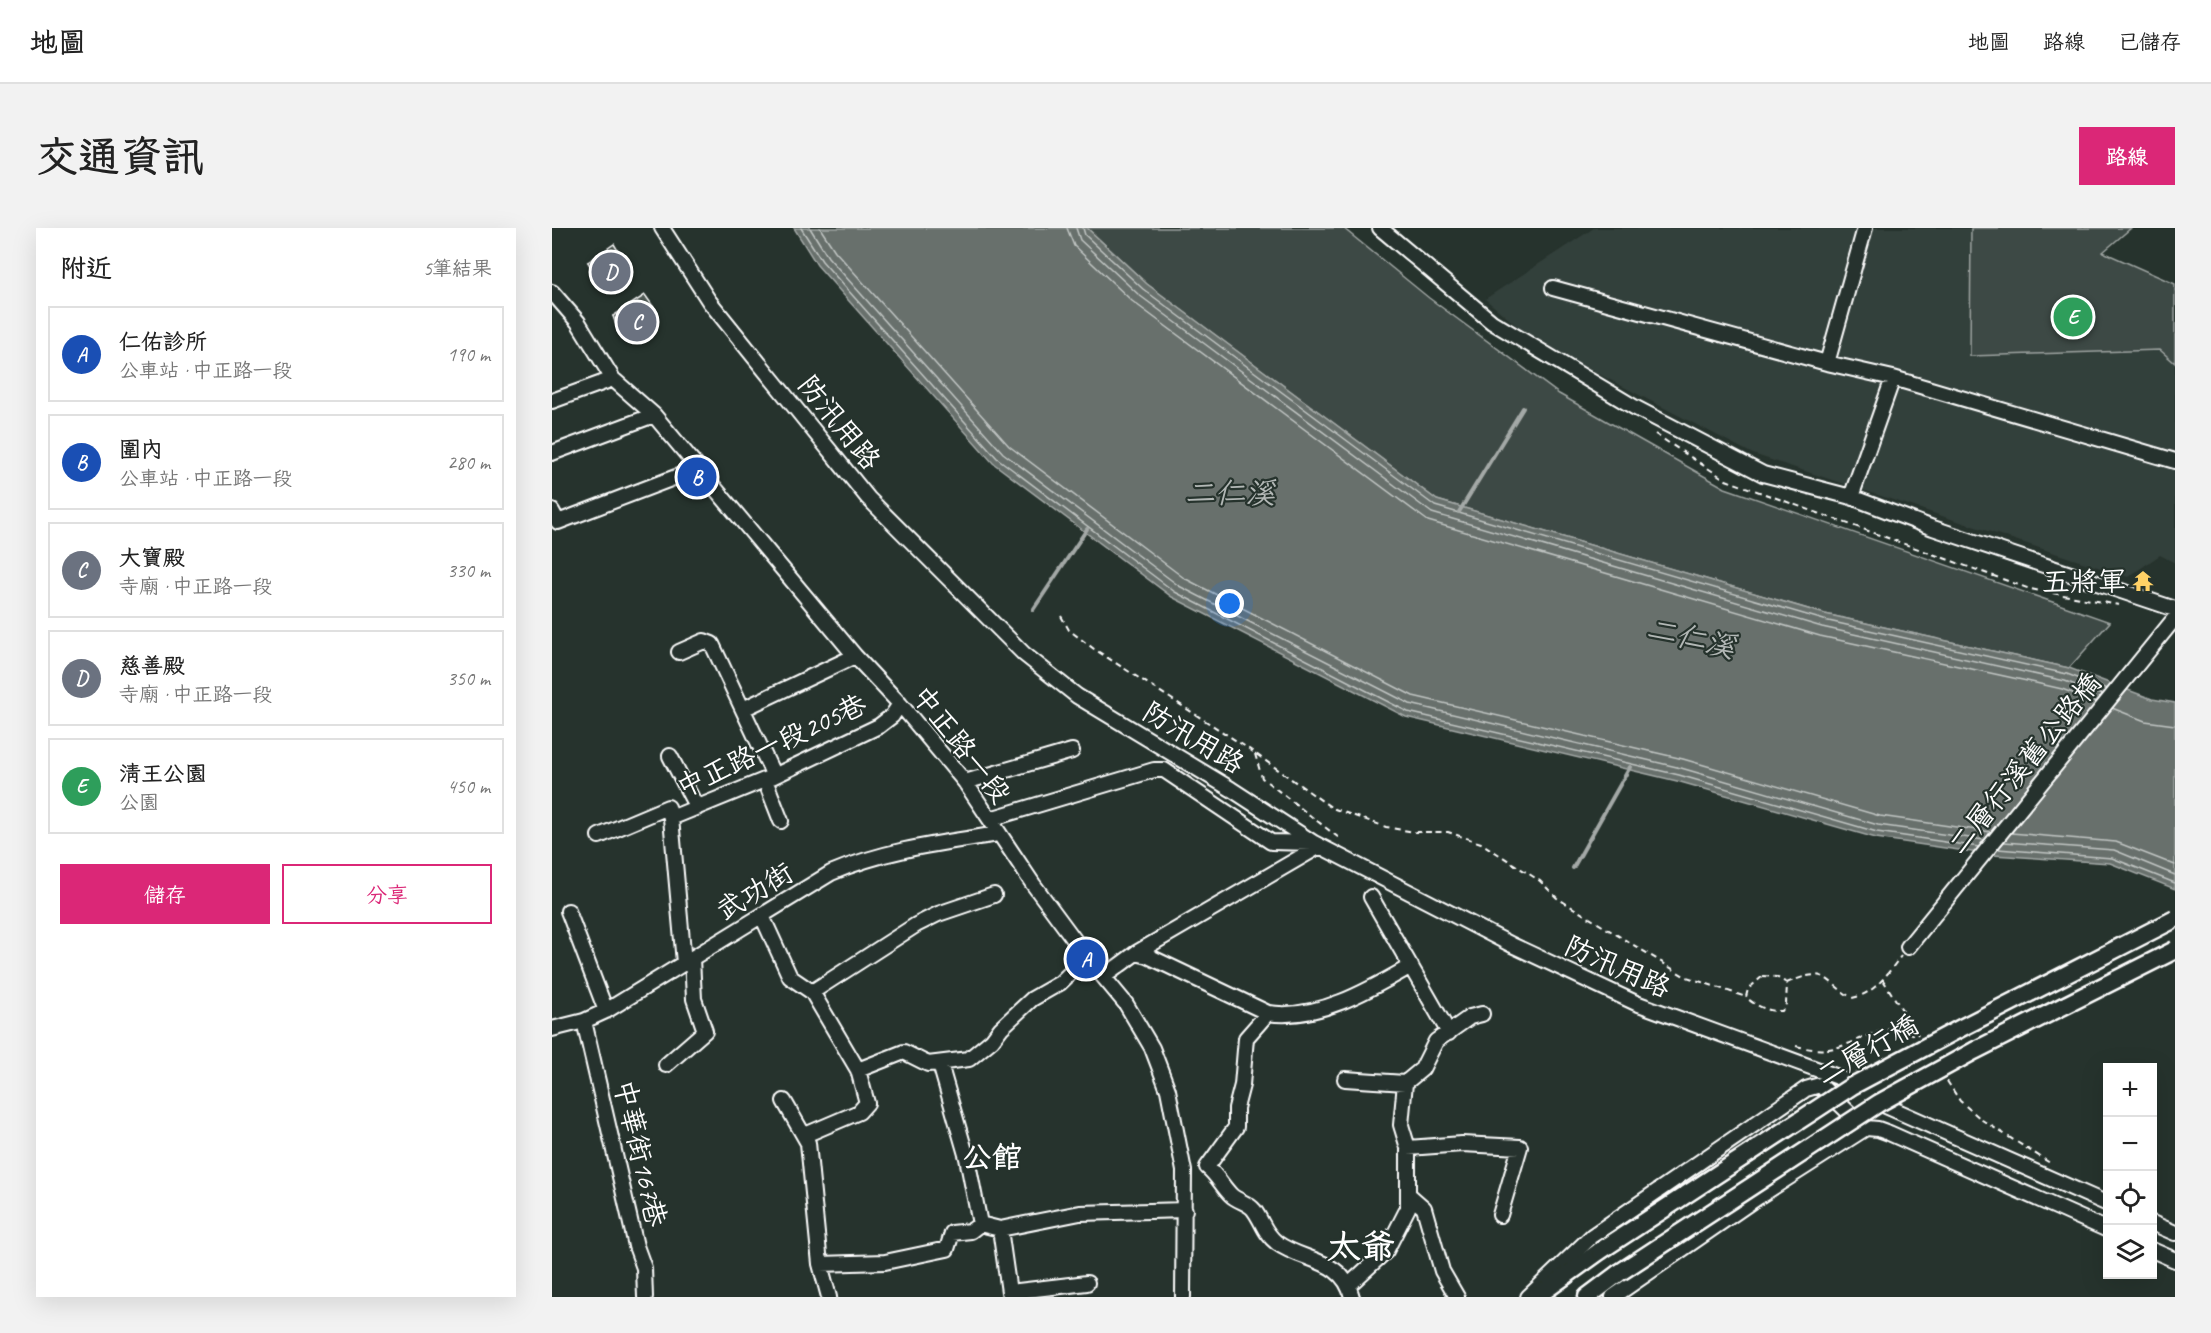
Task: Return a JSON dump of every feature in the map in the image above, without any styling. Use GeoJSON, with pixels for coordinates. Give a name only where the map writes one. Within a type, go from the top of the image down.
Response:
{"type":"FeatureCollection","features":[{"type":"Feature","properties":{"kind":"main road","name":"二層行橋"},"geometry":{"type":"LineString","coordinates":[[1536,1297],[1600,1251],[1852,1086],[2175,920]]}},
{"type":"Feature","properties":{"kind":"main road","name":"二層行橋"},"geometry":{"type":"LineString","coordinates":[[1587,1297],[1619,1273],[1879,1103],[1974,1051],[2175,950]]}},
{"type":"Feature","properties":{"kind":"street","name":"防汛用路"},"geometry":{"type":"LineString","coordinates":[[662,228],[709,301],[868,498],[1023,654],[1077,696],[1232,789],[1334,854],[1512,945],[1635,1003],[1838,1077],[1852,1086]]}},
{"type":"Feature","properties":{"kind":"street"},"geometry":{"type":"LineString","coordinates":[[1380,228],[1492,322],[1634,407],[1763,474],[1851,497],[1933,528],[2175,609]]}},
{"type":"Feature","properties":{"kind":"street"},"geometry":{"type":"LineString","coordinates":[[1827,363],[1865,228]]}},
{"type":"Feature","properties":{"kind":"street"},"geometry":{"type":"LineString","coordinates":[[1552,288],[1827,363],[1893,378],[2175,461]]}},
{"type":"Feature","properties":{"kind":"street","name":"中正路一段"},"geometry":{"type":"LineString","coordinates":[[552,292],[578,322],[613,379],[654,415],[855,656],[900,704],[965,782],[998,834],[1087,957],[1126,1004],[1152,1048],[1168,1090],[1184,1171],[1183,1297]]}},
{"type":"Feature","properties":{"kind":"street"},"geometry":{"type":"LineString","coordinates":[[1851,497],[1893,378]]}},
{"type":"Feature","properties":{"kind":"street"},"geometry":{"type":"LineString","coordinates":[[552,401],[613,379]]}},
{"type":"Feature","properties":{"kind":"street"},"geometry":{"type":"LineString","coordinates":[[552,453],[654,415]]}},
{"type":"Feature","properties":{"kind":"street"},"geometry":{"type":"LineString","coordinates":[[552,511],[558,522],[697,469]]}},
{"type":"Feature","properties":{"kind":"street","name":"二層行溪舊公路橋"},"geometry":{"type":"LineString","coordinates":[[1908,947],[2175,618]]}},
{"type":"Feature","properties":{"kind":"street"},"geometry":{"type":"LineString","coordinates":[[679,652],[709,641],[743,709],[770,778],[781,821]]}},
{"type":"Feature","properties":{"kind":"street"},"geometry":{"type":"LineString","coordinates":[[743,709],[855,656]]}},
{"type":"Feature","properties":{"kind":"street","name":"中正路一段205巷"},"geometry":{"type":"LineString","coordinates":[[599,836],[668,807],[671,818],[770,778],[879,726],[892,716],[900,704]]}},
{"type":"Feature","properties":{"kind":"street"},"geometry":{"type":"LineString","coordinates":[[965,782],[1072,751]]}},
{"type":"Feature","properties":{"kind":"street"},"geometry":{"type":"LineString","coordinates":[[670,756],[697,808]]}},
{"type":"Feature","properties":{"kind":"street"},"geometry":{"type":"LineString","coordinates":[[990,819],[1154,770],[1164,770],[1271,842],[1317,844]]}},
{"type":"Feature","properties":{"kind":"street"},"geometry":{"type":"LineString","coordinates":[[666,1065],[705,1032],[694,999],[671,818]]}},
{"type":"Feature","properties":{"kind":"street","name":"武功街"},"geometry":{"type":"LineString","coordinates":[[552,1029],[584,1021],[606,1011],[847,866],[911,847],[998,834]]}},
{"type":"Feature","properties":{"kind":"street"},"geometry":{"type":"LineString","coordinates":[[1104,975],[1136,953],[1317,844]]}},
{"type":"Feature","properties":{"kind":"street"},"geometry":{"type":"LineString","coordinates":[[812,992],[938,914],[994,895]]}},
{"type":"Feature","properties":{"kind":"street"},"geometry":{"type":"LineString","coordinates":[[1371,897],[1449,1033]]}},
{"type":"Feature","properties":{"kind":"street"},"geometry":{"type":"LineString","coordinates":[[568,911],[606,1011]]}},
{"type":"Feature","properties":{"kind":"street"},"geometry":{"type":"LineString","coordinates":[[762,916],[790,977],[812,992],[858,1070],[867,1103],[859,1112],[805,1135]]}},
{"type":"Feature","properties":{"kind":"street"},"geometry":{"type":"LineString","coordinates":[[1136,953],[1148,956],[1268,1013],[1285,1016],[1315,1011],[1348,997],[1360,995],[1412,966]]}},
{"type":"Feature","properties":{"kind":"street"},"geometry":{"type":"LineString","coordinates":[[858,1070],[904,1052],[928,1064],[969,1059],[992,1040],[1001,1028],[1032,999],[1060,983],[1087,957]]}},
{"type":"Feature","properties":{"kind":"street"},"geometry":{"type":"LineString","coordinates":[[1184,1171],[1207,1167],[1236,1127],[1236,1108],[1240,1096],[1246,1038],[1268,1013]]}},
{"type":"Feature","properties":{"kind":"street"},"geometry":{"type":"LineString","coordinates":[[1345,1079],[1405,1083],[1422,1069],[1436,1041],[1470,1017],[1482,1014]]}},
{"type":"Feature","properties":{"kind":"street","name":"中華街167巷"},"geometry":{"type":"LineString","coordinates":[[584,1021],[636,1246],[644,1268],[645,1297]]}},
{"type":"Feature","properties":{"kind":"street"},"geometry":{"type":"LineString","coordinates":[[940,1064],[965,1148],[980,1224]]}},
{"type":"Feature","properties":{"kind":"street"},"geometry":{"type":"LineString","coordinates":[[1207,1167],[1218,1176],[1231,1194],[1254,1209],[1265,1233],[1279,1245],[1327,1265],[1351,1291],[1386,1251],[1408,1208],[1408,1148],[1401,1125],[1405,1083]]}},
{"type":"Feature","properties":{"kind":"street"},"geometry":{"type":"LineString","coordinates":[[1528,1297],[1593,1236],[1806,1089],[1820,1085],[1866,1128],[1890,1133],[2103,1228]]}},
{"type":"Feature","properties":{"kind":"street"},"geometry":{"type":"LineString","coordinates":[[784,1101],[805,1135],[820,1264],[829,1297]]}},
{"type":"Feature","properties":{"kind":"street"},"geometry":{"type":"LineString","coordinates":[[1879,1103],[2103,1202]]}},
{"type":"Feature","properties":{"kind":"street"},"geometry":{"type":"LineString","coordinates":[[1613,1297],[1758,1197],[1866,1128]]}},
{"type":"Feature","properties":{"kind":"street"},"geometry":{"type":"LineString","coordinates":[[1408,1148],[1462,1144],[1520,1147],[1500,1215]]}},
{"type":"Feature","properties":{"kind":"street"},"geometry":{"type":"LineString","coordinates":[[1408,1194],[1424,1208],[1442,1271],[1457,1297]]}},
{"type":"Feature","properties":{"kind":"street"},"geometry":{"type":"LineString","coordinates":[[820,1264],[885,1262],[947,1249],[952,1233],[970,1231],[980,1224],[1000,1229],[1080,1213],[1185,1210]]}},
{"type":"Feature","properties":{"kind":"street"},"geometry":{"type":"LineString","coordinates":[[2157,1225],[2175,1233]]}},
{"type":"Feature","properties":{"kind":"street"},"geometry":{"type":"LineString","coordinates":[[1000,1229],[1009,1292],[1020,1294],[1087,1283]]}},
{"type":"Feature","properties":{"kind":"street"},"geometry":{"type":"LineString","coordinates":[[2157,1252],[2175,1260]]}},
{"type":"Feature","properties":{"kind":"path"},"geometry":{"type":"LineString","coordinates":[[1061,616],[1070,630],[1094,649],[1255,754],[1332,808],[1386,827],[1414,832],[1448,832],[1481,843],[1540,881],[1557,898],[1684,976],[1746,997],[1752,1004],[1773,1012],[1782,1011],[1786,1004],[1787,983]]}},
{"type":"Feature","properties":{"kind":"path"},"geometry":{"type":"LineString","coordinates":[[1255,754],[1262,778],[1339,838],[1334,854]]}},
{"type":"Feature","properties":{"kind":"path"},"geometry":{"type":"LineString","coordinates":[[1746,997],[1748,989],[1763,976],[1776,977],[1787,983],[1815,974],[1826,977],[1852,998],[1863,996],[1883,980],[1908,947]]}},
{"type":"Feature","properties":{"kind":"path"},"geometry":{"type":"LineString","coordinates":[[1790,1045],[1813,1050],[1835,1048],[1893,1028],[1906,1030],[1921,1040],[1883,980]]}},
{"type":"Feature","properties":{"kind":"path"},"geometry":{"type":"LineString","coordinates":[[1947,1081],[1960,1101],[1982,1120],[2051,1161],[2044,1176]]}},
{"type":"Feature","properties":{"kind":"shaded area"},"geometry":{"type":"Polygon","coordinates":[[[1087,228],[1343,228],[1429,298],[1559,394],[1725,488],[2110,622],[2069,668],[1825,614],[1437,500],[1147,284],[1087,228]]]}},
{"type":"Feature","properties":{"kind":"shaded area"},"geometry":{"type":"Polygon","coordinates":[[[1594,228],[1971,228],[1971,356],[2160,350],[2175,363],[2175,563],[2160,555],[2128,577],[1753,454],[1535,341],[1485,299],[1594,228]]]}},
{"type":"Feature","properties":{"kind":"shaded area"},"geometry":{"type":"Polygon","coordinates":[[[1971,228],[2131,228],[2103,252],[2175,284],[2175,363],[2160,350],[1970,356],[1971,228]]]}},
{"type":"Feature","properties":{"kind":"water","name":"二仁溪"},"geometry":{"type":"Polygon","coordinates":[[[794,228],[1087,228],[1147,284],[1437,500],[1825,614],[2069,668],[2152,699],[2175,703],[2175,889],[2110,863],[1993,855],[1876,838],[1677,781],[1406,717],[1172,597],[993,463],[817,265],[794,228]]]}},
{"type":"Feature","properties":{"kind":"building"},"geometry":{"type":"Polygon","coordinates":[[[614,244],[626,264],[602,281],[588,262],[614,244]]]}},
{"type":"Feature","properties":{"kind":"building"},"geometry":{"type":"Polygon","coordinates":[[[645,295],[655,309],[621,330],[613,316],[645,295]]]}},
{"type":"Feature","properties":{"kind":"waterway"},"geometry":{"type":"LineString","coordinates":[[1459,512],[1523,408]]}},
{"type":"Feature","properties":{"kind":"waterway"},"geometry":{"type":"LineString","coordinates":[[1033,610],[1087,529]]}},
{"type":"Feature","properties":{"kind":"waterway"},"geometry":{"type":"LineString","coordinates":[[1573,868],[1630,767]]}},
{"type":"Feature","properties":{"kind":"place","name":"慈善殿"},"geometry":{"type":"Point","coordinates":[611,272]}},
{"type":"Feature","properties":{"kind":"place","name":"清王公園"},"geometry":{"type":"Point","coordinates":[2073,317]}},
{"type":"Feature","properties":{"kind":"place","name":"大寶殿"},"geometry":{"type":"Point","coordinates":[637,322]}},
{"type":"Feature","properties":{"kind":"place","name":"圍內"},"geometry":{"type":"Point","coordinates":[697,477]}},
{"type":"Feature","properties":{"kind":"place","name":"五將軍"},"geometry":{"type":"Point","coordinates":[2143,581]}},
{"type":"Feature","properties":{"kind":"place","name":"仁佑診所"},"geometry":{"type":"Point","coordinates":[1086,959]}},
{"type":"Feature","properties":{"kind":"district","name":"公館"},"geometry":{"type":"Point","coordinates":[992,1157]}},
{"type":"Feature","properties":{"kind":"district","name":"太爺"},"geometry":{"type":"Point","coordinates":[1361,1246]}}]}
